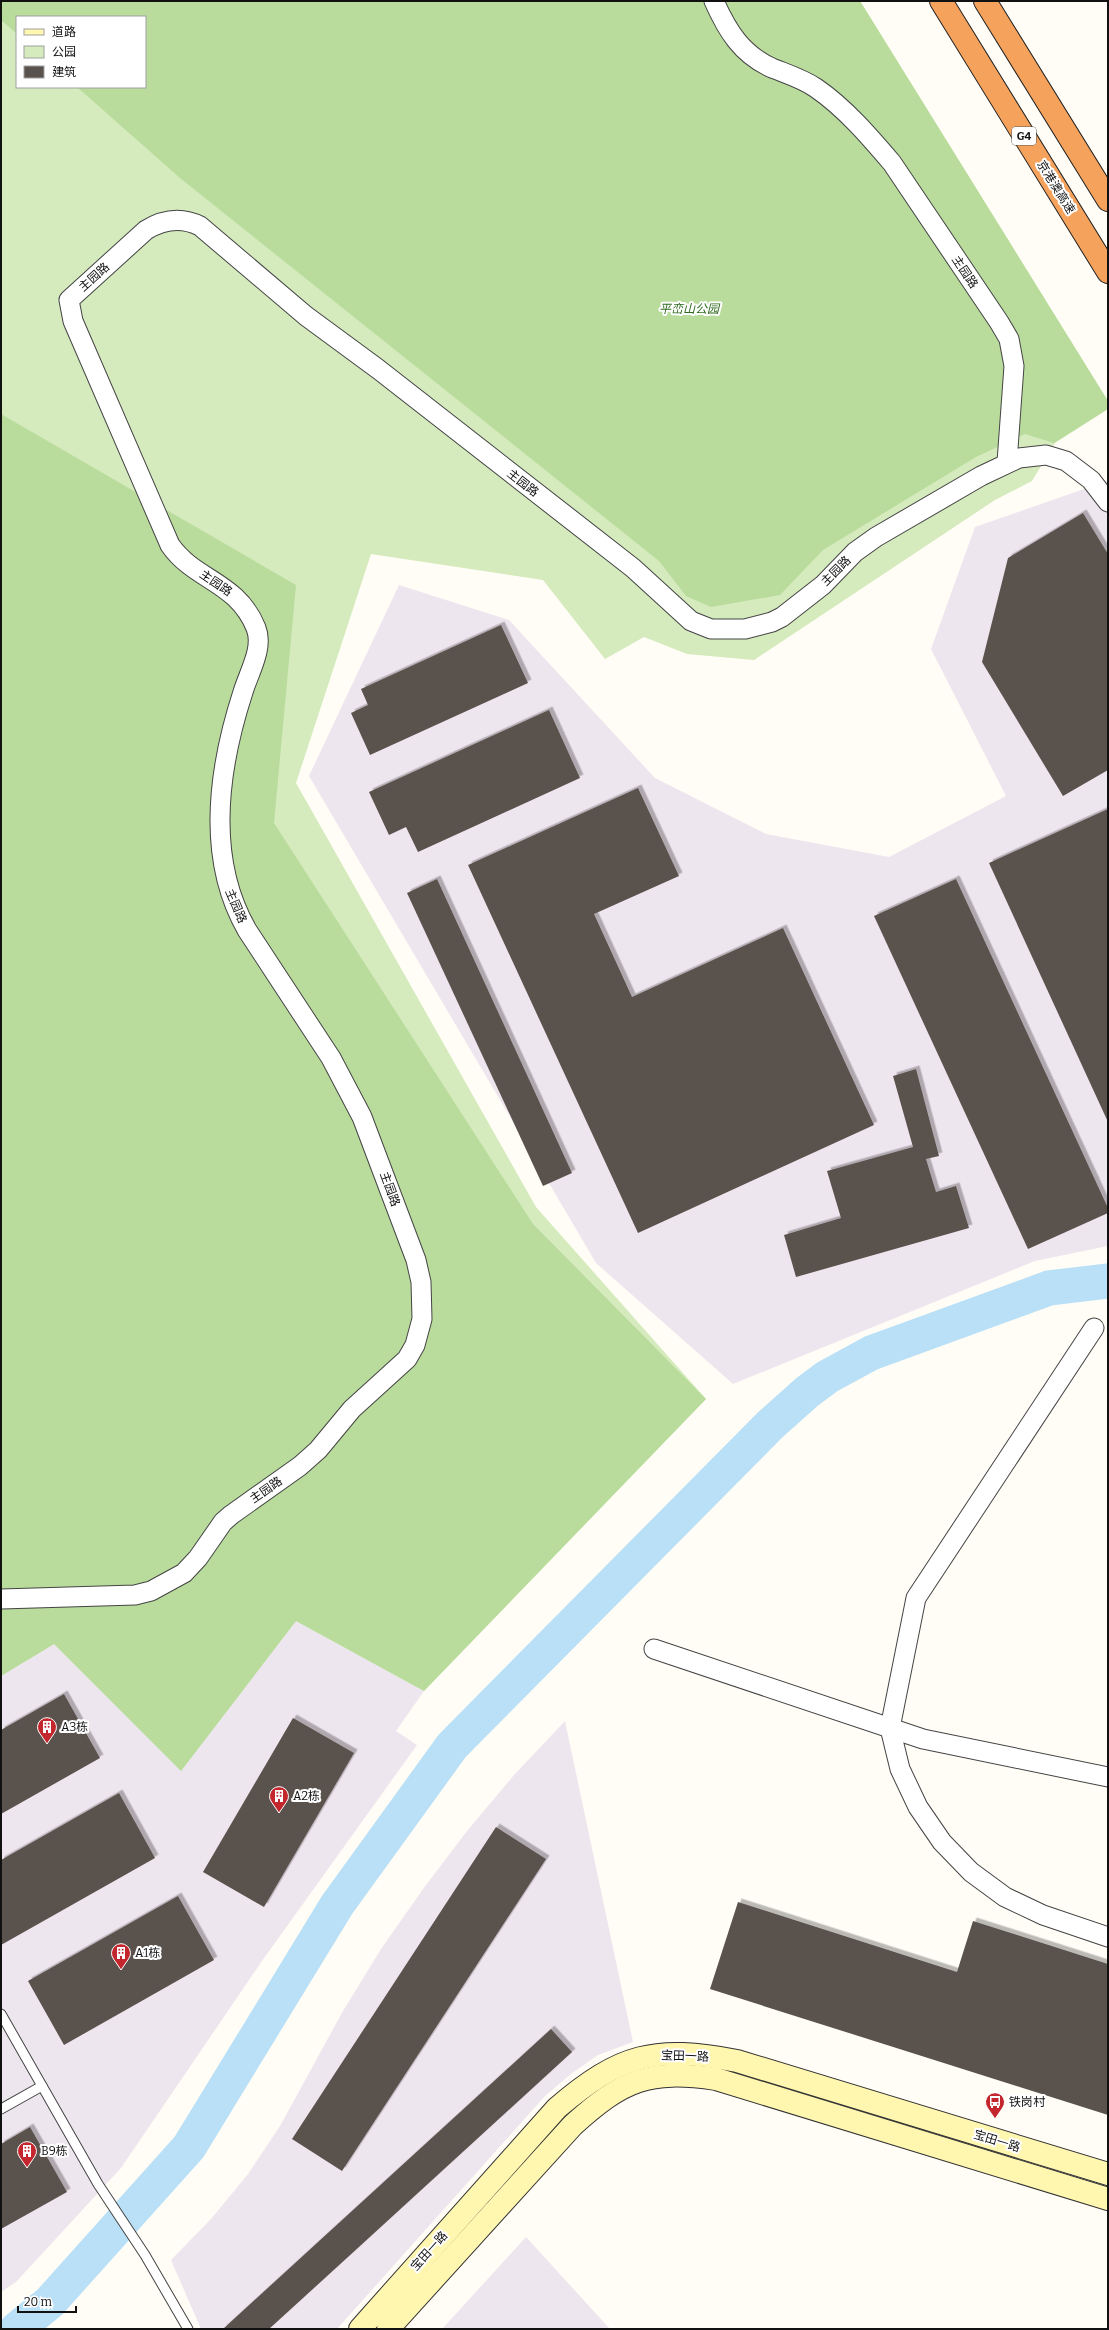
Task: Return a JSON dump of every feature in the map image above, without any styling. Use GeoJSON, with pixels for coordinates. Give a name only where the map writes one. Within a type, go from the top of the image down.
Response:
{"type":"FeatureCollection","features":[{"type":"Feature","properties":{"kind":"highway","name":"京港澳高速"},"geometry":{"type":"LineString","coordinates":[[941,1],[1108,272]]}},
{"type":"Feature","properties":{"kind":"highway"},"geometry":{"type":"LineString","coordinates":[[985,1],[1108,200]]}},
{"type":"Feature","properties":{"kind":"main road","name":"宝田一路"},"geometry":{"type":"LineString","coordinates":[[360,2329],[557,2108],[582,2087],[606,2070],[638,2058],[666,2053],[700,2054],[736,2061],[1108,2174]]}},
{"type":"Feature","properties":{"kind":"main road","name":"宝田一路"},"geometry":{"type":"LineString","coordinates":[[388,2329],[573,2124],[595,2105],[617,2090],[660,2075],[685,2074],[716,2079],[1108,2199]]}},
{"type":"Feature","properties":{"kind":"street","name":"主园路"},"geometry":{"type":"LineString","coordinates":[[1,1599],[134,1595],[151,1591],[184,1573],[198,1558],[223,1522],[300,1466],[318,1450],[352,1409],[407,1359],[415,1345],[422,1319],[422,1302],[416,1260],[362,1117],[331,1058],[247,930],[236,910],[228,890],[219,842],[224,765],[243,691],[255,657],[258,642],[256,630],[246,608],[236,597],[189,565],[178,556],[170,545],[73,321],[69,300],[146,230],[156,224],[179,220],[200,226],[306,316],[378,369],[633,568],[686,617],[711,629],[745,629],[772,622],[782,617],[823,585],[855,552],[876,537],[1007,462],[1014,366],[1009,339],[999,322],[892,163],[827,96],[800,79],[760,62],[739,45],[727,29],[714,1]]}},
{"type":"Feature","properties":{"kind":"street"},"geometry":{"type":"LineString","coordinates":[[1007,462],[1033,456],[1052,456],[1066,461],[1091,480],[1108,502]]}},
{"type":"Feature","properties":{"kind":"street"},"geometry":{"type":"LineString","coordinates":[[1094,1328],[916,1598],[890,1728],[900,1769],[918,1807],[942,1842],[971,1872],[1005,1897],[1043,1915],[1108,1937]]}},
{"type":"Feature","properties":{"kind":"street"},"geometry":{"type":"LineString","coordinates":[[654,1649],[923,1739],[1108,1777]]}},
{"type":"Feature","properties":{"kind":"lane"},"geometry":{"type":"LineString","coordinates":[[1,2014],[98,2184],[145,2254],[188,2329]]}},
{"type":"Feature","properties":{"kind":"lane"},"geometry":{"type":"LineString","coordinates":[[1,2109],[42,2086]]}},
{"type":"Feature","properties":{"kind":"shaded area"},"geometry":{"type":"Polygon","coordinates":[[[1104,482],[1108,488],[1108,1246],[1035,1261],[733,1384],[596,1263],[309,776],[399,585],[509,620],[655,778],[766,834],[889,857],[1006,796],[931,649],[975,527],[1104,482]]]}},
{"type":"Feature","properties":{"kind":"shaded area"},"geometry":{"type":"Polygon","coordinates":[[[296,1621],[424,1691],[396,1731],[417,1745],[262,1961],[121,2168],[16,2282],[1,2292],[1,1676],[53,1643],[181,1770],[296,1621]]]}},
{"type":"Feature","properties":{"kind":"shaded area"},"geometry":{"type":"Polygon","coordinates":[[[565,1721],[633,2042],[598,2055],[571,2074],[545,2096],[337,2329],[201,2329],[171,2260],[211,2219],[248,2174],[280,2126],[343,2011],[381,1949],[423,1889],[467,1831],[514,1775],[565,1721]]]}},
{"type":"Feature","properties":{"kind":"shaded area"},"geometry":{"type":"Polygon","coordinates":[[[526,2237],[610,2329],[442,2329],[526,2237]]]}},
{"type":"Feature","properties":{"kind":"green space","name":"平峦山公园"},"geometry":{"type":"Polygon","coordinates":[[[1,1],[860,1],[1108,401],[1108,409],[1055,443],[1032,481],[995,500],[754,660],[687,654],[644,637],[605,659],[543,580],[371,554],[296,783],[536,1207],[706,1399],[424,1691],[296,1621],[181,1771],[54,1644],[1,1676],[1,1]]]}},
{"type":"Feature","properties":{"kind":"green space"},"geometry":{"type":"Polygon","coordinates":[[[1,1],[860,1],[1108,401],[1108,409],[1054,443],[1025,434],[976,457],[823,550],[780,595],[711,607],[686,596],[659,561],[180,178],[78,88],[146,88],[146,16],[16,16],[16,33],[1,20],[1,1]]]}},
{"type":"Feature","properties":{"kind":"green space"},"geometry":{"type":"Polygon","coordinates":[[[1,414],[296,585],[274,823],[533,1224],[706,1399],[424,1691],[296,1621],[181,1771],[54,1644],[1,1676],[1,414]]]}},
{"type":"Feature","properties":{"kind":"building"},"geometry":{"type":"Polygon","coordinates":[[[1083,513],[1108,554],[1108,770],[1063,796],[982,662],[1008,558],[1083,513]]]}},
{"type":"Feature","properties":{"kind":"building"},"geometry":{"type":"Polygon","coordinates":[[[501,625],[528,683],[370,755],[351,713],[368,705],[361,689],[501,625]]]}},
{"type":"Feature","properties":{"kind":"building"},"geometry":{"type":"Polygon","coordinates":[[[549,710],[580,778],[418,852],[406,827],[389,835],[369,792],[549,710]]]}},
{"type":"Feature","properties":{"kind":"building"},"geometry":{"type":"Polygon","coordinates":[[[638,788],[679,876],[594,914],[632,997],[783,928],[874,1125],[638,1233],[468,865],[638,788]]]}},
{"type":"Feature","properties":{"kind":"building"},"geometry":{"type":"Polygon","coordinates":[[[1108,809],[1108,1122],[989,863],[1108,809]]]}},
{"type":"Feature","properties":{"kind":"building"},"geometry":{"type":"Polygon","coordinates":[[[437,879],[572,1173],[543,1186],[407,893],[437,879]]]}},
{"type":"Feature","properties":{"kind":"building"},"geometry":{"type":"Polygon","coordinates":[[[956,879],[1108,1208],[1108,1213],[1028,1249],[874,916],[956,879]]]}},
{"type":"Feature","properties":{"kind":"building"},"geometry":{"type":"Polygon","coordinates":[[[916,1069],[939,1156],[926,1159],[936,1192],[956,1186],[969,1228],[796,1277],[784,1235],[841,1218],[827,1171],[913,1147],[893,1076],[916,1069]]]}},
{"type":"Feature","properties":{"kind":"building","name":"A3栋"},"geometry":{"type":"Polygon","coordinates":[[[64,1694],[100,1758],[1,1814],[1,1730],[64,1694]]]}},
{"type":"Feature","properties":{"kind":"building","name":"A2栋"},"geometry":{"type":"Polygon","coordinates":[[[293,1718],[354,1753],[264,1907],[203,1872],[293,1718]]]}},
{"type":"Feature","properties":{"kind":"building"},"geometry":{"type":"Polygon","coordinates":[[[119,1793],[155,1858],[1,1945],[1,1860],[119,1793]]]}},
{"type":"Feature","properties":{"kind":"building"},"geometry":{"type":"Polygon","coordinates":[[[496,1827],[546,1859],[342,2171],[292,2139],[496,1827]]]}},
{"type":"Feature","properties":{"kind":"building","name":"A1栋"},"geometry":{"type":"Polygon","coordinates":[[[178,1896],[214,1960],[64,2045],[28,1981],[178,1896]]]}},
{"type":"Feature","properties":{"kind":"building"},"geometry":{"type":"Polygon","coordinates":[[[738,1902],[957,1972],[973,1921],[1108,1964],[1108,2115],[710,1989],[738,1902]]]}},
{"type":"Feature","properties":{"kind":"building"},"geometry":{"type":"Polygon","coordinates":[[[551,2029],[572,2052],[360,2246],[269,2329],[223,2329],[551,2029]]]}},
{"type":"Feature","properties":{"kind":"building","name":"B9栋"},"geometry":{"type":"Polygon","coordinates":[[[30,2127],[67,2192],[1,2229],[1,2144],[30,2127]]]}},
{"type":"Feature","properties":{"kind":"waterway"},"geometry":{"type":"LineString","coordinates":[[17,2329],[50,2302],[189,2147],[337,1905],[452,1746],[770,1425],[807,1392],[827,1377],[871,1353],[1049,1288],[1108,1281]]}},
{"type":"Feature","properties":{"kind":"place","name":"A3栋"},"geometry":{"type":"Point","coordinates":[47,1744]}},
{"type":"Feature","properties":{"kind":"place","name":"A2栋"},"geometry":{"type":"Point","coordinates":[279,1813]}},
{"type":"Feature","properties":{"kind":"place","name":"A1栋"},"geometry":{"type":"Point","coordinates":[121,1970]}},
{"type":"Feature","properties":{"kind":"place","name":"铁岗村"},"geometry":{"type":"Point","coordinates":[995,2119]}},
{"type":"Feature","properties":{"kind":"place","name":"B9栋"},"geometry":{"type":"Point","coordinates":[27,2168]}}]}
